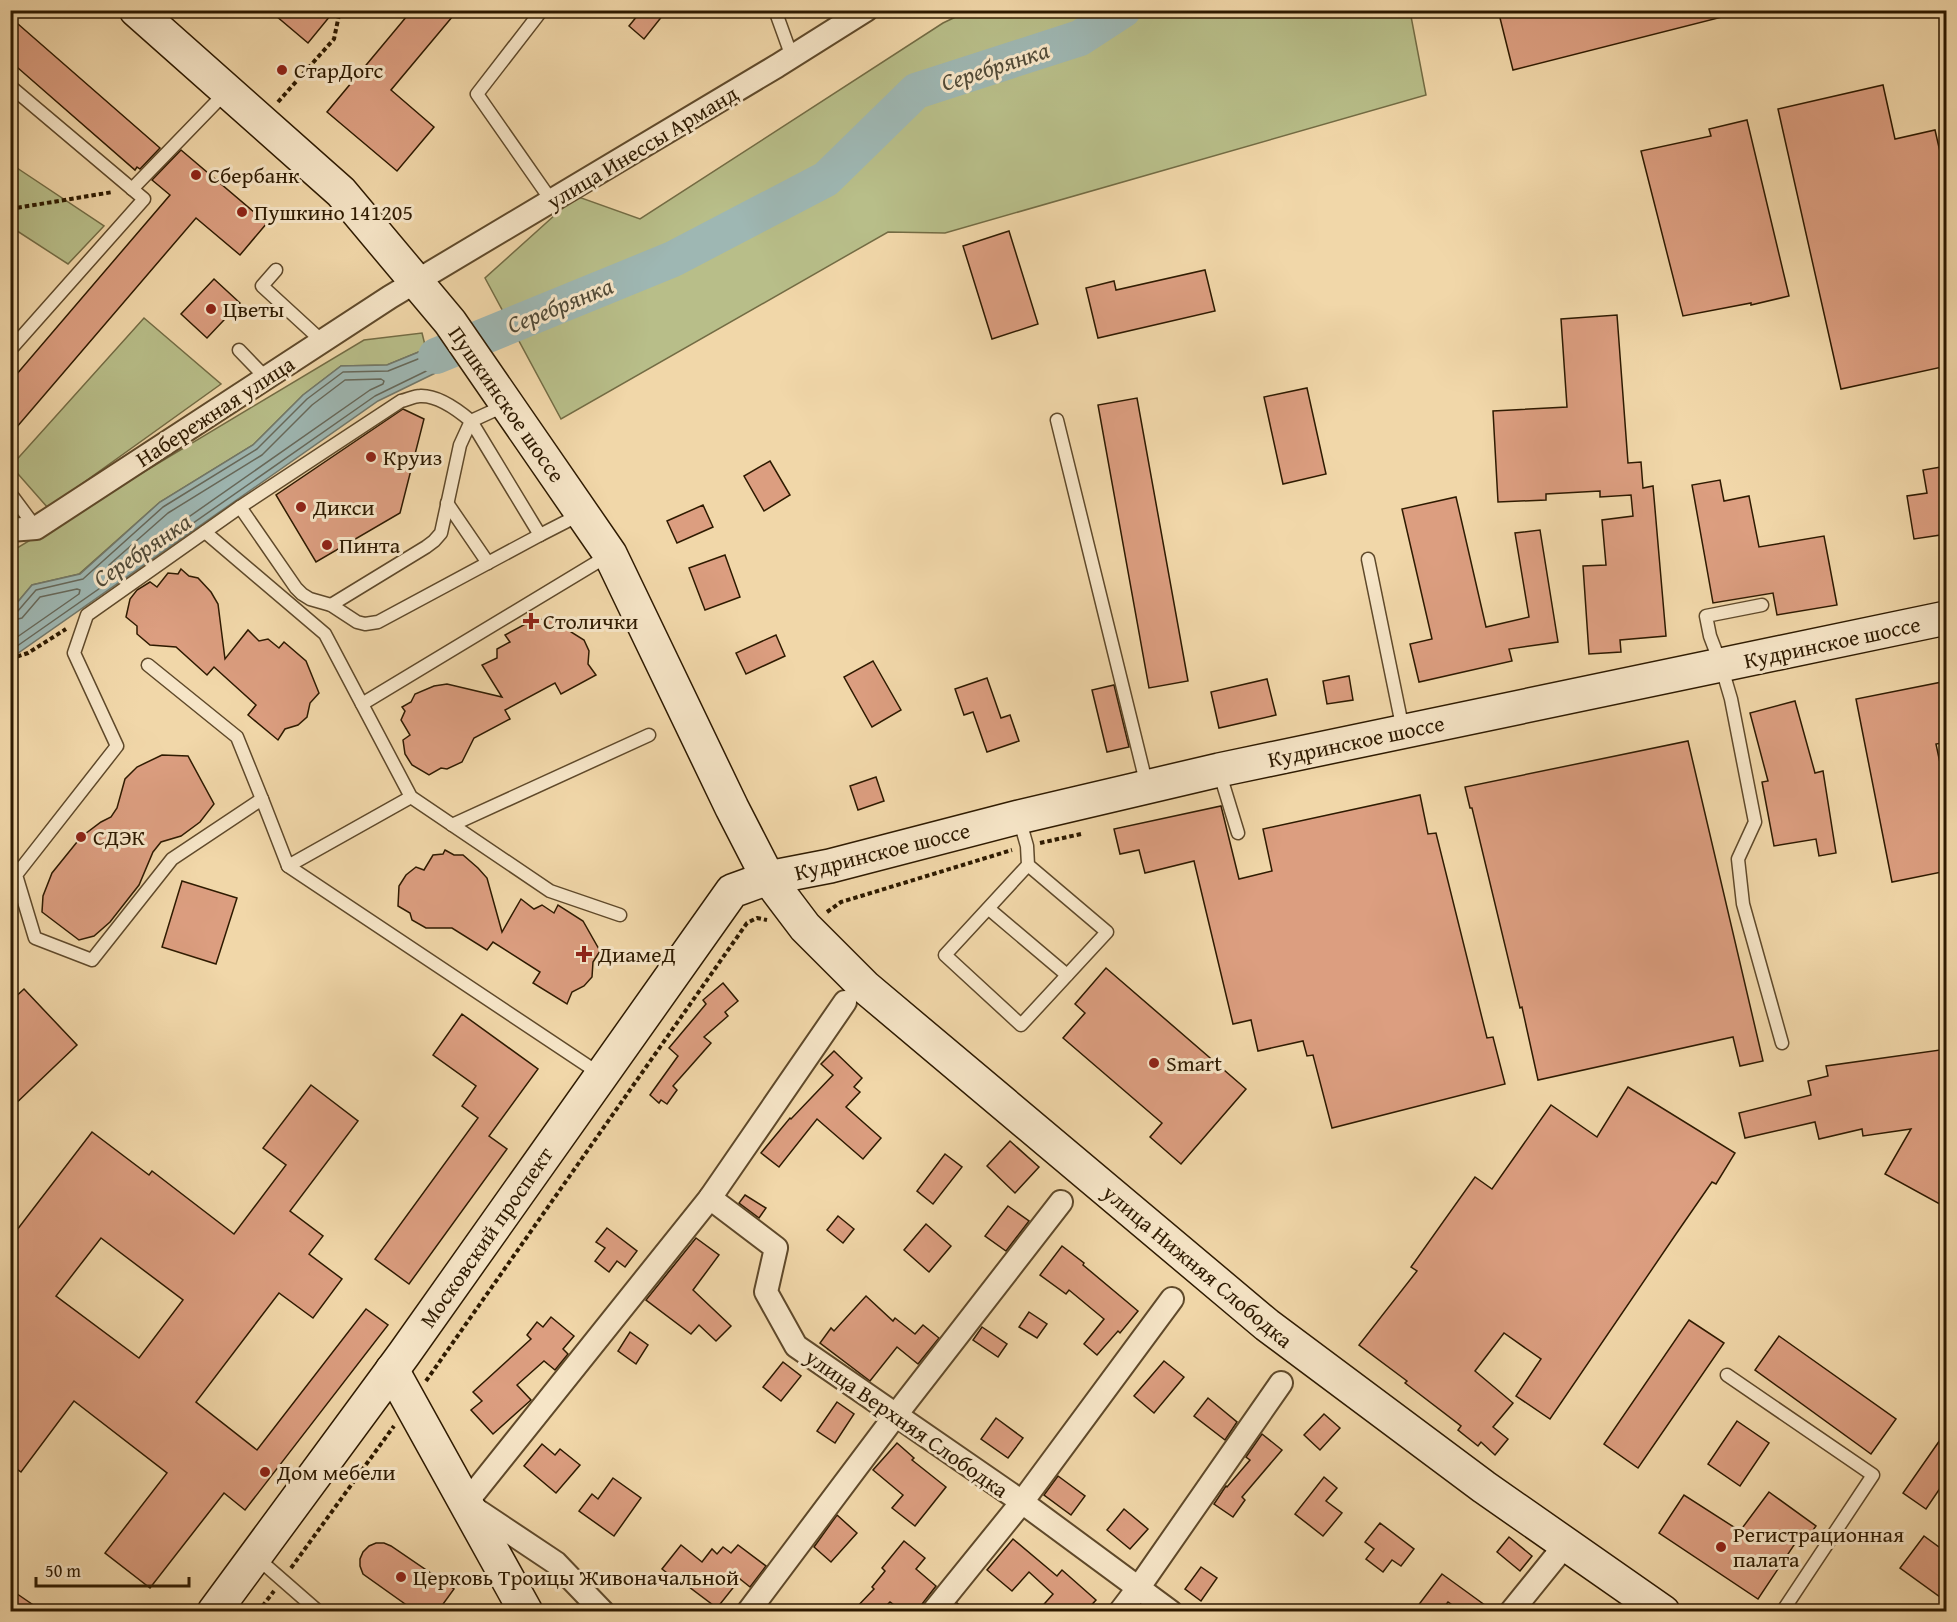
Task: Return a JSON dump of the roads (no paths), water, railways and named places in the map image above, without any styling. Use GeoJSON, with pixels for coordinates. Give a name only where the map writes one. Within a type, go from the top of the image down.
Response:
{"type":"FeatureCollection","features":[{"type":"Feature","properties":{"kind":"main road","name":"Пушкинское шоссе"},"geometry":{"type":"LineString","coordinates":[[136,10],[341,192],[450,322],[610,554],[768,878]]}},
{"type":"Feature","properties":{"kind":"main road","name":"Кудринское шоссе"},"geometry":{"type":"LineString","coordinates":[[768,878],[1023,831],[1147,787],[1219,770],[1947,618]]}},
{"type":"Feature","properties":{"kind":"main road","name":"Московский проспект"},"geometry":{"type":"LineString","coordinates":[[214,1611],[392,1370],[732,891],[768,878]]}},
{"type":"Feature","properties":{"kind":"main road","name":"улица Нижняя Слободка"},"geometry":{"type":"LineString","coordinates":[[768,878],[805,927],[865,987],[1267,1325],[1484,1487],[1663,1611]]}},
{"type":"Feature","properties":{"kind":"main road"},"geometry":{"type":"LineString","coordinates":[[392,1370],[526,1611]]}},
{"type":"Feature","properties":{"kind":"street","name":"улица Инессы Арманд"},"geometry":{"type":"LineString","coordinates":[[417,281],[792,57],[866,10]]}},
{"type":"Feature","properties":{"kind":"street","name":"Набережная улица"},"geometry":{"type":"LineString","coordinates":[[10,530],[36,528],[417,281]]}},
{"type":"Feature","properties":{"kind":"street"},"geometry":{"type":"LineString","coordinates":[[603,1611],[556,1563],[466,1503],[710,1198],[845,1002]]}},
{"type":"Feature","properties":{"kind":"street","name":"улица Верхняя Слободка"},"geometry":{"type":"LineString","coordinates":[[710,1198],[776,1248],[765,1292],[796,1346],[1022,1503],[1171,1611]]}},
{"type":"Feature","properties":{"kind":"street"},"geometry":{"type":"LineString","coordinates":[[748,1611],[1061,1202]]}},
{"type":"Feature","properties":{"kind":"street"},"geometry":{"type":"LineString","coordinates":[[933,1611],[1022,1503],[1172,1299]]}},
{"type":"Feature","properties":{"kind":"street"},"geometry":{"type":"LineString","coordinates":[[1120,1611],[1281,1383]]}},
{"type":"Feature","properties":{"kind":"street"},"geometry":{"type":"LineString","coordinates":[[1511,1611],[1566,1544]]}},
{"type":"Feature","properties":{"kind":"lane"},"geometry":{"type":"LineString","coordinates":[[542,10],[477,94],[551,200]]}},
{"type":"Feature","properties":{"kind":"lane"},"geometry":{"type":"LineString","coordinates":[[775,10],[792,57]]}},
{"type":"Feature","properties":{"kind":"lane"},"geometry":{"type":"LineString","coordinates":[[10,86],[144,199],[10,350]]}},
{"type":"Feature","properties":{"kind":"lane"},"geometry":{"type":"LineString","coordinates":[[132,189],[227,92]]}},
{"type":"Feature","properties":{"kind":"lane"},"geometry":{"type":"LineString","coordinates":[[276,270],[262,286],[322,342]]}},
{"type":"Feature","properties":{"kind":"lane"},"geometry":{"type":"LineString","coordinates":[[239,350],[266,378]]}},
{"type":"Feature","properties":{"kind":"lane"},"geometry":{"type":"LineString","coordinates":[[261,799],[172,859],[92,960],[35,938],[16,875],[117,746],[74,653],[87,615],[240,507],[401,401],[420,396],[437,400],[460,411],[471,421],[540,535]]}},
{"type":"Feature","properties":{"kind":"lane"},"geometry":{"type":"LineString","coordinates":[[331,605],[434,541],[441,533],[460,445],[471,421],[507,404]]}},
{"type":"Feature","properties":{"kind":"lane"},"geometry":{"type":"LineString","coordinates":[[1057,420],[1147,787]]}},
{"type":"Feature","properties":{"kind":"lane"},"geometry":{"type":"LineString","coordinates":[[10,493],[36,528]]}},
{"type":"Feature","properties":{"kind":"lane"},"geometry":{"type":"LineString","coordinates":[[447,503],[488,563]]}},
{"type":"Feature","properties":{"kind":"lane"},"geometry":{"type":"LineString","coordinates":[[240,507],[296,588],[310,599],[331,605],[357,622],[371,624],[582,513]]}},
{"type":"Feature","properties":{"kind":"lane"},"geometry":{"type":"LineString","coordinates":[[205,532],[325,633],[411,798],[549,891],[620,915]]}},
{"type":"Feature","properties":{"kind":"lane"},"geometry":{"type":"LineString","coordinates":[[362,704],[610,554]]}},
{"type":"Feature","properties":{"kind":"lane"},"geometry":{"type":"LineString","coordinates":[[1368,559],[1403,732]]}},
{"type":"Feature","properties":{"kind":"lane"},"geometry":{"type":"LineString","coordinates":[[1762,605],[1706,616],[1738,726],[1755,822],[1738,859],[1743,904],[1782,1043]]}},
{"type":"Feature","properties":{"kind":"lane"},"geometry":{"type":"LineString","coordinates":[[148,666],[237,737],[288,866],[601,1075]]}},
{"type":"Feature","properties":{"kind":"lane"},"geometry":{"type":"LineString","coordinates":[[452,825],[649,735]]}},
{"type":"Feature","properties":{"kind":"lane"},"geometry":{"type":"LineString","coordinates":[[1219,770],[1238,833]]}},
{"type":"Feature","properties":{"kind":"lane"},"geometry":{"type":"LineString","coordinates":[[288,866],[411,798]]}},
{"type":"Feature","properties":{"kind":"lane"},"geometry":{"type":"LineString","coordinates":[[1023,831],[1028,865],[1107,932],[1021,1025],[945,955],[1028,865]]}},
{"type":"Feature","properties":{"kind":"lane"},"geometry":{"type":"LineString","coordinates":[[989,909],[1067,975]]}},
{"type":"Feature","properties":{"kind":"lane"},"geometry":{"type":"LineString","coordinates":[[1727,1375],[1873,1475],[1782,1611]]}},
{"type":"Feature","properties":{"kind":"lane"},"geometry":{"type":"LineString","coordinates":[[256,1557],[319,1611]]}},
{"type":"Feature","properties":{"kind":"water"},"geometry":{"type":"Polygon","coordinates":[[[452,332],[462,360],[378,401],[11,658],[11,610],[32,585],[80,574],[160,502],[253,445],[303,395],[341,366],[387,365],[426,349],[452,332]]]}},
{"type":"Feature","properties":{"kind":"waterway","name":"Серебрянка"},"geometry":{"type":"LineString","coordinates":[[436,356],[673,259],[826,179],[916,91],[1080,38],[1123,10]]}},
{"type":"Feature","properties":{"kind":"place","name":"СтарДогс"},"geometry":{"type":"Point","coordinates":[282,70]}},
{"type":"Feature","properties":{"kind":"place","name":"Сбербанк"},"geometry":{"type":"Point","coordinates":[196,175]}},
{"type":"Feature","properties":{"kind":"place","name":"Пушкино 141205"},"geometry":{"type":"Point","coordinates":[242,212]}},
{"type":"Feature","properties":{"kind":"place","name":"Цветы"},"geometry":{"type":"Point","coordinates":[211,309]}},
{"type":"Feature","properties":{"kind":"place","name":"Круиз"},"geometry":{"type":"Point","coordinates":[371,457]}},
{"type":"Feature","properties":{"kind":"place","name":"Дикси"},"geometry":{"type":"Point","coordinates":[301,507]}},
{"type":"Feature","properties":{"kind":"place","name":"Пинта"},"geometry":{"type":"Point","coordinates":[327,545]}},
{"type":"Feature","properties":{"kind":"place","name":"Столички"},"geometry":{"type":"Point","coordinates":[531,621]}},
{"type":"Feature","properties":{"kind":"place","name":"СДЭК"},"geometry":{"type":"Point","coordinates":[81,837]}},
{"type":"Feature","properties":{"kind":"place","name":"ДиамеД"},"geometry":{"type":"Point","coordinates":[584,954]}},
{"type":"Feature","properties":{"kind":"place","name":"Smart"},"geometry":{"type":"Point","coordinates":[1154,1063]}},
{"type":"Feature","properties":{"kind":"place","name":"Дом мебели"},"geometry":{"type":"Point","coordinates":[265,1472]}},
{"type":"Feature","properties":{"kind":"place","name":"Регистрационная палата"},"geometry":{"type":"Point","coordinates":[1721,1547]}},
{"type":"Feature","properties":{"kind":"place","name":"Церковь Троицы Живоначальной"},"geometry":{"type":"Point","coordinates":[401,1577]}}]}
